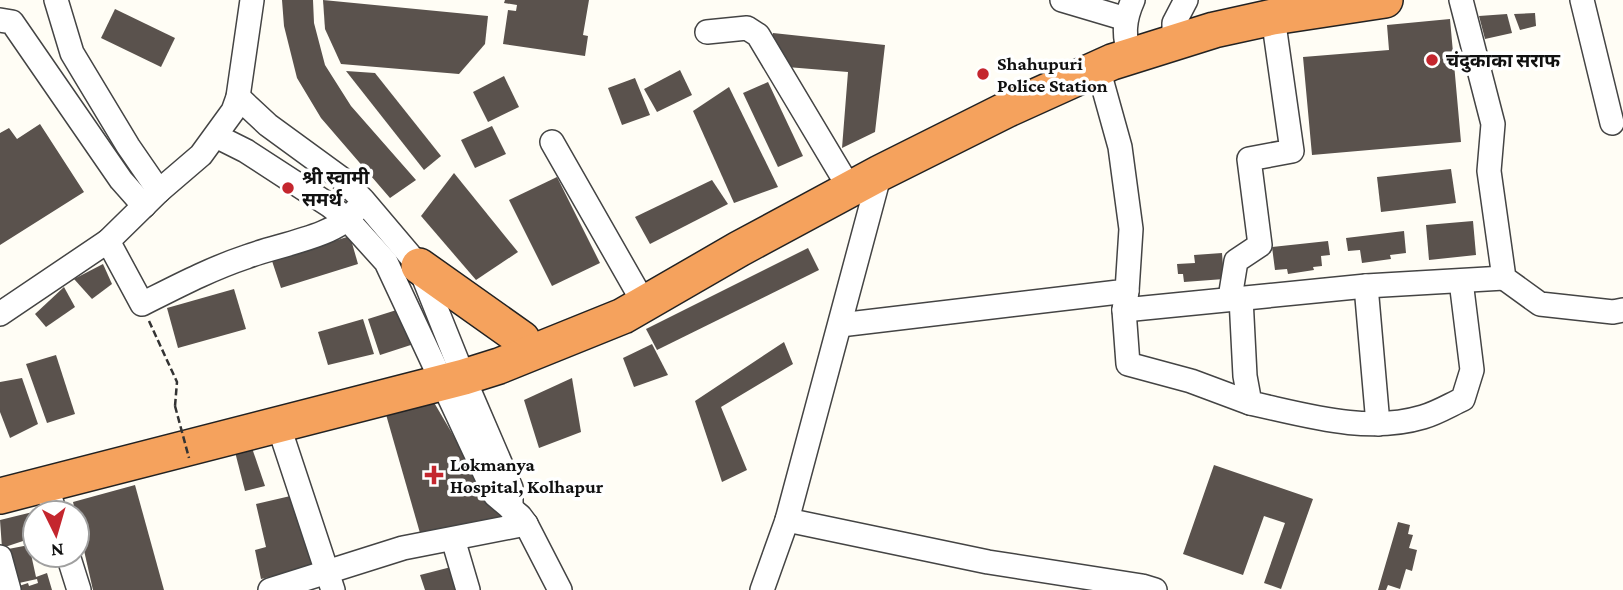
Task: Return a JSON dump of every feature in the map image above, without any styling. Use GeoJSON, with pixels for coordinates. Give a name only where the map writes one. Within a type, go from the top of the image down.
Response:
{"type":"FeatureCollection","features":[{"type":"Feature","properties":{"kind":"highway"},"geometry":{"type":"LineString","coordinates":[[0,496],[50,498],[449,371],[522,339],[614,305],[1128,28],[1272,9],[1385,0]]}},
{"type":"Feature","properties":{"kind":"highway"},"geometry":{"type":"LineString","coordinates":[[0,479],[327,397],[449,371],[499,366],[622,317],[739,248],[880,173],[1098,68],[1128,28]]}},
{"type":"Feature","properties":{"kind":"highway"},"geometry":{"type":"LineString","coordinates":[[419,266],[522,339]]}},
{"type":"Feature","properties":{"kind":"street"},"geometry":{"type":"LineString","coordinates":[[56,0],[72,53],[128,146],[152,198]]}},
{"type":"Feature","properties":{"kind":"street"},"geometry":{"type":"LineString","coordinates":[[0,314],[108,241],[201,155],[233,111],[238,97],[252,0]]}},
{"type":"Feature","properties":{"kind":"street"},"geometry":{"type":"LineString","coordinates":[[1062,0],[1128,28]]}},
{"type":"Feature","properties":{"kind":"street"},"geometry":{"type":"LineString","coordinates":[[1461,0],[1493,124],[1489,171],[1504,278]]}},
{"type":"Feature","properties":{"kind":"street"},"geometry":{"type":"LineString","coordinates":[[1582,0],[1612,123]]}},
{"type":"Feature","properties":{"kind":"street"},"geometry":{"type":"LineString","coordinates":[[1250,404],[1236,298],[1236,261],[1260,244],[1249,159],[1292,151],[1272,9]]}},
{"type":"Feature","properties":{"kind":"street"},"geometry":{"type":"LineString","coordinates":[[0,20],[12,22],[121,180],[152,198]]}},
{"type":"Feature","properties":{"kind":"street"},"geometry":{"type":"LineString","coordinates":[[707,33],[747,28],[758,35],[844,179]]}},
{"type":"Feature","properties":{"kind":"street"},"geometry":{"type":"LineString","coordinates":[[1098,68],[1120,146],[1131,229],[1126,301],[1128,364],[1191,381],[1250,404],[1322,419],[1371,425],[1422,417],[1463,399],[1472,370],[1461,281]]}},
{"type":"Feature","properties":{"kind":"street"},"geometry":{"type":"LineString","coordinates":[[238,97],[268,125],[342,179],[419,266],[449,371],[495,495],[519,516],[560,590]]}},
{"type":"Feature","properties":{"kind":"street"},"geometry":{"type":"LineString","coordinates":[[216,136],[256,158],[348,220],[386,262],[449,371]]}},
{"type":"Feature","properties":{"kind":"street"},"geometry":{"type":"LineString","coordinates":[[552,142],[638,291]]}},
{"type":"Feature","properties":{"kind":"street"},"geometry":{"type":"LineString","coordinates":[[762,590],[787,520],[880,173]]}},
{"type":"Feature","properties":{"kind":"street"},"geometry":{"type":"LineString","coordinates":[[108,241],[142,304],[245,257],[316,234],[348,220],[363,200]]}},
{"type":"Feature","properties":{"kind":"street"},"geometry":{"type":"LineString","coordinates":[[840,325],[1126,301],[1236,298],[1366,286],[1504,278],[1540,304],[1613,312],[1623,310]]}},
{"type":"Feature","properties":{"kind":"street"},"geometry":{"type":"LineString","coordinates":[[1366,286],[1378,424]]}},
{"type":"Feature","properties":{"kind":"street"},"geometry":{"type":"LineString","coordinates":[[278,424],[330,581]]}},
{"type":"Feature","properties":{"kind":"street"},"geometry":{"type":"LineString","coordinates":[[270,590],[330,581],[403,548],[453,539],[519,516]]}},
{"type":"Feature","properties":{"kind":"street"},"geometry":{"type":"LineString","coordinates":[[787,520],[988,562],[1155,590]]}},
{"type":"Feature","properties":{"kind":"street"},"geometry":{"type":"LineString","coordinates":[[453,539],[468,590]]}},
{"type":"Feature","properties":{"kind":"street"},"geometry":{"type":"LineString","coordinates":[[0,558],[9,590]]}},
{"type":"Feature","properties":{"kind":"street"},"geometry":{"type":"LineString","coordinates":[[72,569],[79,590]]}},
{"type":"Feature","properties":{"kind":"path"},"geometry":{"type":"LineString","coordinates":[[142,304],[177,382],[175,406],[189,458]]}},
{"type":"Feature","properties":{"kind":"building"},"geometry":{"type":"Polygon","coordinates":[[[282,0],[313,0],[314,23],[325,65],[351,106],[416,180],[390,198],[321,118],[297,78],[284,26],[282,0]]]}},
{"type":"Feature","properties":{"kind":"building"},"geometry":{"type":"Polygon","coordinates":[[[323,0],[488,16],[485,44],[459,74],[341,64],[325,29],[323,0]]]}},
{"type":"Feature","properties":{"kind":"building"},"geometry":{"type":"Polygon","coordinates":[[[505,0],[589,0],[583,35],[588,36],[585,56],[503,44],[508,10],[516,11],[517,5],[504,3],[505,0]]]}},
{"type":"Feature","properties":{"kind":"building"},"geometry":{"type":"Polygon","coordinates":[[[115,9],[175,38],[161,67],[101,38],[115,9]]]}},
{"type":"Feature","properties":{"kind":"building"},"geometry":{"type":"Polygon","coordinates":[[[1535,13],[1536,26],[1520,30],[1514,14],[1535,13]]]}},
{"type":"Feature","properties":{"kind":"building"},"geometry":{"type":"Polygon","coordinates":[[[1507,14],[1512,33],[1485,39],[1479,16],[1507,14]]]}},
{"type":"Feature","properties":{"kind":"building"},"geometry":{"type":"Polygon","coordinates":[[[1450,19],[1461,142],[1312,155],[1303,57],[1389,50],[1387,25],[1450,19]]]}},
{"type":"Feature","properties":{"kind":"building"},"geometry":{"type":"Polygon","coordinates":[[[773,33],[885,45],[875,132],[842,148],[848,72],[787,67],[771,49],[773,33]]]}},
{"type":"Feature","properties":{"kind":"building"},"geometry":{"type":"Polygon","coordinates":[[[680,70],[692,95],[657,112],[644,89],[680,70]]]}},
{"type":"Feature","properties":{"kind":"building"},"geometry":{"type":"Polygon","coordinates":[[[346,71],[375,73],[441,156],[424,170],[346,71]]]}},
{"type":"Feature","properties":{"kind":"building"},"geometry":{"type":"Polygon","coordinates":[[[504,76],[519,107],[488,122],[473,92],[504,76]]]}},
{"type":"Feature","properties":{"kind":"building"},"geometry":{"type":"Polygon","coordinates":[[[635,78],[650,115],[622,125],[608,88],[635,78]]]}},
{"type":"Feature","properties":{"kind":"building"},"geometry":{"type":"Polygon","coordinates":[[[768,82],[803,156],[778,167],[743,93],[768,82]]]}},
{"type":"Feature","properties":{"kind":"building"},"geometry":{"type":"Polygon","coordinates":[[[729,87],[778,187],[734,203],[693,111],[729,87]]]}},
{"type":"Feature","properties":{"kind":"building"},"geometry":{"type":"Polygon","coordinates":[[[40,124],[84,192],[0,245],[0,133],[9,128],[17,139],[40,124]]]}},
{"type":"Feature","properties":{"kind":"building"},"geometry":{"type":"Polygon","coordinates":[[[492,126],[506,154],[475,168],[461,140],[492,126]]]}},
{"type":"Feature","properties":{"kind":"building"},"geometry":{"type":"Polygon","coordinates":[[[1451,169],[1456,203],[1381,212],[1377,177],[1451,169]]]}},
{"type":"Feature","properties":{"kind":"building"},"geometry":{"type":"Polygon","coordinates":[[[454,173],[518,252],[476,280],[421,216],[454,173]]]}},
{"type":"Feature","properties":{"kind":"building"},"geometry":{"type":"Polygon","coordinates":[[[557,177],[600,263],[552,286],[509,200],[557,177]]]}},
{"type":"Feature","properties":{"kind":"building"},"geometry":{"type":"Polygon","coordinates":[[[712,180],[728,204],[650,244],[635,217],[712,180]]]}},
{"type":"Feature","properties":{"kind":"building"},"geometry":{"type":"Polygon","coordinates":[[[1473,221],[1476,255],[1429,260],[1426,225],[1473,221]]]}},
{"type":"Feature","properties":{"kind":"building"},"geometry":{"type":"Polygon","coordinates":[[[1404,231],[1406,253],[1390,255],[1391,259],[1362,263],[1360,250],[1348,251],[1346,238],[1404,231]]]}},
{"type":"Feature","properties":{"kind":"building"},"geometry":{"type":"Polygon","coordinates":[[[350,236],[358,264],[281,288],[272,261],[350,236]]]}},
{"type":"Feature","properties":{"kind":"building"},"geometry":{"type":"Polygon","coordinates":[[[1328,241],[1330,255],[1321,256],[1322,266],[1288,274],[1287,269],[1275,270],[1272,247],[1328,241]]]}},
{"type":"Feature","properties":{"kind":"building"},"geometry":{"type":"Polygon","coordinates":[[[808,248],[819,270],[657,350],[646,329],[808,248]]]}},
{"type":"Feature","properties":{"kind":"building"},"geometry":{"type":"Polygon","coordinates":[[[1222,253],[1224,279],[1184,282],[1183,274],[1178,274],[1177,264],[1195,263],[1194,255],[1222,253]]]}},
{"type":"Feature","properties":{"kind":"building"},"geometry":{"type":"Polygon","coordinates":[[[103,264],[112,284],[92,299],[74,279],[103,264]]]}},
{"type":"Feature","properties":{"kind":"building"},"geometry":{"type":"Polygon","coordinates":[[[64,287],[75,307],[46,327],[35,314],[64,287]]]}},
{"type":"Feature","properties":{"kind":"building"},"geometry":{"type":"Polygon","coordinates":[[[234,289],[246,329],[178,348],[167,308],[234,289]]]}},
{"type":"Feature","properties":{"kind":"building"},"geometry":{"type":"Polygon","coordinates":[[[406,307],[420,342],[380,355],[368,319],[406,307]]]}},
{"type":"Feature","properties":{"kind":"building"},"geometry":{"type":"Polygon","coordinates":[[[363,319],[374,354],[328,365],[318,332],[363,319]]]}},
{"type":"Feature","properties":{"kind":"building"},"geometry":{"type":"Polygon","coordinates":[[[784,342],[793,364],[721,407],[747,470],[722,482],[695,401],[784,342]]]}},
{"type":"Feature","properties":{"kind":"building"},"geometry":{"type":"Polygon","coordinates":[[[652,344],[668,375],[634,387],[623,358],[652,344]]]}},
{"type":"Feature","properties":{"kind":"building"},"geometry":{"type":"Polygon","coordinates":[[[56,355],[75,414],[47,423],[26,364],[56,355]]]}},
{"type":"Feature","properties":{"kind":"building"},"geometry":{"type":"Polygon","coordinates":[[[22,378],[38,424],[10,438],[0,412],[0,382],[22,378]]]}},
{"type":"Feature","properties":{"kind":"building"},"geometry":{"type":"Polygon","coordinates":[[[572,378],[581,432],[539,448],[524,400],[572,378]]]}},
{"type":"Feature","properties":{"kind":"building"},"geometry":{"type":"Polygon","coordinates":[[[432,399],[501,517],[422,540],[385,411],[432,399]]]}},
{"type":"Feature","properties":{"kind":"building"},"geometry":{"type":"Polygon","coordinates":[[[251,445],[265,486],[245,491],[234,448],[251,445]]]}},
{"type":"Feature","properties":{"kind":"building"},"geometry":{"type":"Polygon","coordinates":[[[1214,465],[1313,499],[1281,589],[1264,583],[1285,523],[1264,516],[1243,575],[1183,554],[1214,465]]]}},
{"type":"Feature","properties":{"kind":"building"},"geometry":{"type":"Polygon","coordinates":[[[135,485],[164,590],[93,590],[88,569],[91,569],[91,499],[84,499],[135,485]]]}},
{"type":"Feature","properties":{"kind":"building"},"geometry":{"type":"Polygon","coordinates":[[[299,494],[316,566],[261,579],[255,550],[266,547],[256,504],[299,494]]]}},
{"type":"Feature","properties":{"kind":"building"},"geometry":{"type":"Polygon","coordinates":[[[21,515],[21,542],[2,548],[0,520],[21,515]]]}},
{"type":"Feature","properties":{"kind":"building"},"geometry":{"type":"Polygon","coordinates":[[[1398,522],[1410,525],[1408,534],[1413,535],[1409,548],[1417,550],[1412,571],[1406,569],[1400,589],[1388,585],[1386,590],[1378,590],[1398,522]]]}},
{"type":"Feature","properties":{"kind":"building"},"geometry":{"type":"Polygon","coordinates":[[[21,547],[21,569],[34,569],[36,577],[47,573],[52,590],[7,590],[28,583],[29,586],[38,583],[37,579],[10,585],[3,550],[21,547]]]}},
{"type":"Feature","properties":{"kind":"building"},"geometry":{"type":"Polygon","coordinates":[[[455,566],[461,590],[425,590],[420,575],[455,566]]]}},
{"type":"Feature","properties":{"kind":"place","name":"चंदुकाका सराफ"},"geometry":{"type":"Point","coordinates":[1432,60]}},
{"type":"Feature","properties":{"kind":"place","name":"Shahupuri Police Station"},"geometry":{"type":"Point","coordinates":[983,74]}},
{"type":"Feature","properties":{"kind":"place","name":"श्री स्वामी समर्थ"},"geometry":{"type":"Point","coordinates":[288,188]}},
{"type":"Feature","properties":{"kind":"place","name":"Lokmanya Hospital, Kolhapur"},"geometry":{"type":"Point","coordinates":[434,475]}}]}
